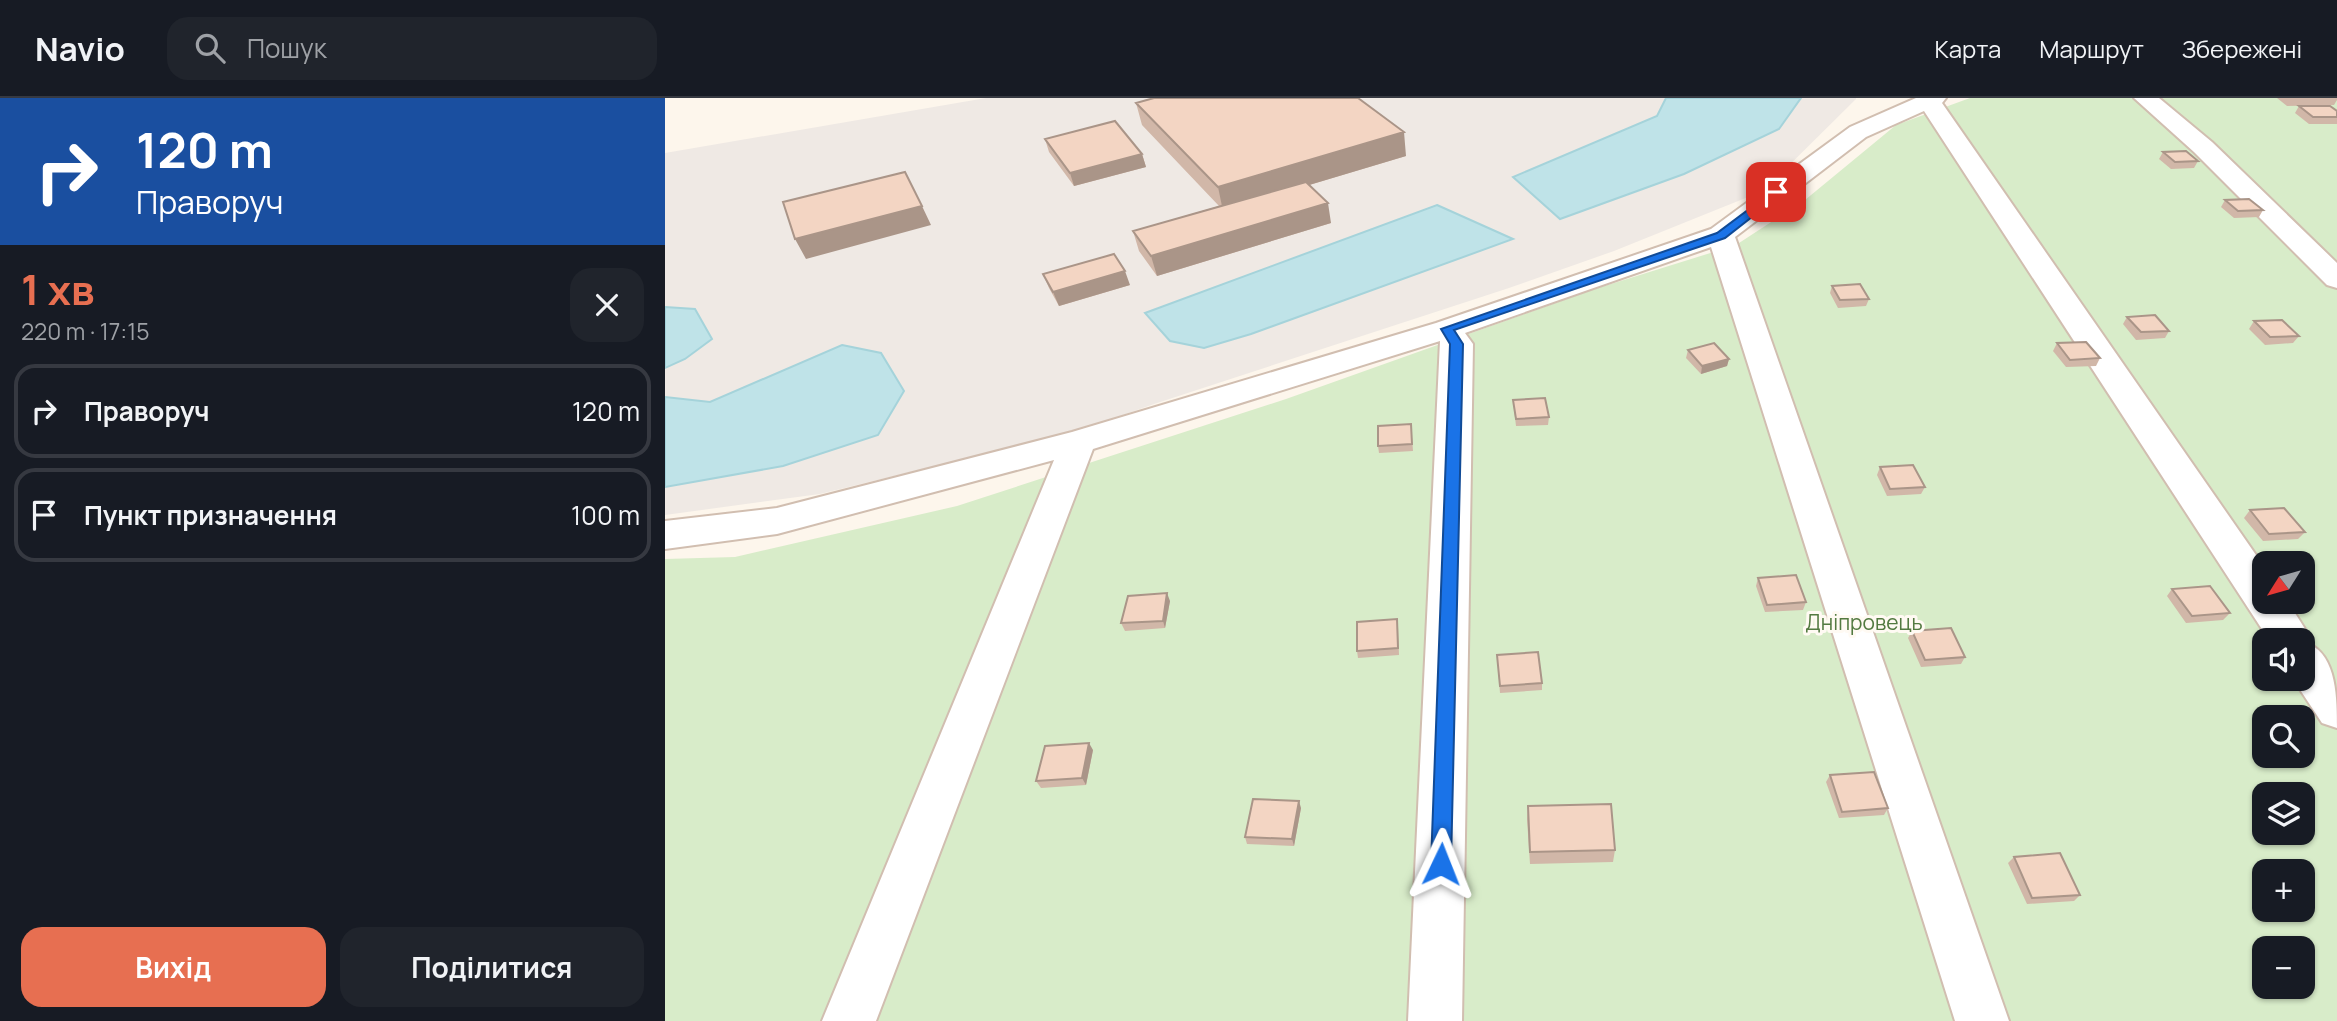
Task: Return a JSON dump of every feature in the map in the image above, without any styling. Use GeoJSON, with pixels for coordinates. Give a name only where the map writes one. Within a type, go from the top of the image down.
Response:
{"type":"FeatureCollection","features":[{"type":"Feature","properties":{"kind":"street"},"geometry":{"type":"LineString","coordinates":[[2144,98],[2203,147],[2337,279]]}},
{"type":"Feature","properties":{"kind":"street"},"geometry":{"type":"LineString","coordinates":[[665,535],[777,521],[1079,442],[1447,329],[1721,235],[1858,132],[1931,99],[2252,582]]}},
{"type":"Feature","properties":{"kind":"street"},"geometry":{"type":"LineString","coordinates":[[1721,235],[1982,1021]]}},
{"type":"Feature","properties":{"kind":"street"},"geometry":{"type":"LineString","coordinates":[[1435,1021],[1457,344],[1447,329]]}},
{"type":"Feature","properties":{"kind":"street"},"geometry":{"type":"LineString","coordinates":[[849,1021],[1079,442]]}},
{"type":"Feature","properties":{"kind":"street"},"geometry":{"type":"LineString","coordinates":[[2315,677],[2337,710]]}},
{"type":"Feature","properties":{"kind":"shaded area"},"geometry":{"type":"Polygon","coordinates":[[[986,98],[1856,99],[1763,191],[1614,251],[1509,288],[1078,431],[820,494],[665,515],[665,153],[986,98]]]}},
{"type":"Feature","properties":{"kind":"green space","name":"Дніпровець"},"geometry":{"type":"Polygon","coordinates":[[[1970,98],[2337,98],[2337,1021],[665,1021],[665,559],[735,557],[957,506],[1286,399],[1595,289],[1736,245],[1805,200],[1896,125],[1970,98]]]}},
{"type":"Feature","properties":{"kind":"water"},"geometry":{"type":"Polygon","coordinates":[[[1666,98],[1801,98],[1779,129],[1684,174],[1560,219],[1513,177],[1657,116],[1666,98]]]}},
{"type":"Feature","properties":{"kind":"water"},"geometry":{"type":"Polygon","coordinates":[[[1437,205],[1513,239],[1251,334],[1204,348],[1170,341],[1145,313],[1437,205]]]}},
{"type":"Feature","properties":{"kind":"water"},"geometry":{"type":"Polygon","coordinates":[[[665,307],[695,309],[712,339],[685,359],[665,368],[665,307]]]}},
{"type":"Feature","properties":{"kind":"water"},"geometry":{"type":"Polygon","coordinates":[[[842,345],[881,353],[904,391],[878,435],[783,466],[665,487],[665,397],[710,402],[842,345]]]}},
{"type":"Feature","properties":{"kind":"building"},"geometry":{"type":"Polygon","coordinates":[[[1154,98],[1358,98],[1404,132],[1218,187],[1136,103],[1154,98]]]}},
{"type":"Feature","properties":{"kind":"building"},"geometry":{"type":"Polygon","coordinates":[[[2299,106],[2330,106],[2337,111],[2337,117],[2313,117],[2299,106]]]}},
{"type":"Feature","properties":{"kind":"building"},"geometry":{"type":"Polygon","coordinates":[[[1115,121],[1142,154],[1070,173],[1045,139],[1115,121]]]}},
{"type":"Feature","properties":{"kind":"building"},"geometry":{"type":"Polygon","coordinates":[[[2186,151],[2198,161],[2175,162],[2163,152],[2186,151]]]}},
{"type":"Feature","properties":{"kind":"building"},"geometry":{"type":"Polygon","coordinates":[[[905,172],[922,206],[795,239],[783,202],[905,172]]]}},
{"type":"Feature","properties":{"kind":"building"},"geometry":{"type":"Polygon","coordinates":[[[1306,182],[1328,203],[1151,256],[1133,231],[1306,182]]]}},
{"type":"Feature","properties":{"kind":"building"},"geometry":{"type":"Polygon","coordinates":[[[2249,199],[2263,210],[2238,211],[2225,200],[2249,199]]]}},
{"type":"Feature","properties":{"kind":"building"},"geometry":{"type":"Polygon","coordinates":[[[1114,254],[1125,271],[1053,292],[1043,274],[1114,254]]]}},
{"type":"Feature","properties":{"kind":"building"},"geometry":{"type":"Polygon","coordinates":[[[1860,284],[1869,299],[1840,300],[1832,286],[1860,284]]]}},
{"type":"Feature","properties":{"kind":"building"},"geometry":{"type":"Polygon","coordinates":[[[2155,315],[2169,331],[2141,332],[2127,317],[2155,315]]]}},
{"type":"Feature","properties":{"kind":"building"},"geometry":{"type":"Polygon","coordinates":[[[2282,320],[2299,336],[2270,337],[2254,321],[2282,320]]]}},
{"type":"Feature","properties":{"kind":"building"},"geometry":{"type":"Polygon","coordinates":[[[2086,342],[2100,358],[2070,360],[2057,343],[2086,342]]]}},
{"type":"Feature","properties":{"kind":"building"},"geometry":{"type":"Polygon","coordinates":[[[1714,343],[1729,359],[1702,366],[1688,350],[1714,343]]]}},
{"type":"Feature","properties":{"kind":"building"},"geometry":{"type":"Polygon","coordinates":[[[1545,398],[1549,417],[1516,419],[1513,400],[1545,398]]]}},
{"type":"Feature","properties":{"kind":"building"},"geometry":{"type":"Polygon","coordinates":[[[1411,424],[1412,444],[1378,446],[1378,426],[1411,424]]]}},
{"type":"Feature","properties":{"kind":"building"},"geometry":{"type":"Polygon","coordinates":[[[1913,465],[1925,487],[1890,489],[1880,467],[1913,465]]]}},
{"type":"Feature","properties":{"kind":"building"},"geometry":{"type":"Polygon","coordinates":[[[2284,508],[2305,532],[2269,534],[2250,510],[2284,508]]]}},
{"type":"Feature","properties":{"kind":"building"},"geometry":{"type":"Polygon","coordinates":[[[1796,575],[1806,602],[1767,605],[1758,578],[1796,575]]]}},
{"type":"Feature","properties":{"kind":"building"},"geometry":{"type":"Polygon","coordinates":[[[2210,586],[2230,613],[2192,616],[2172,589],[2210,586]]]}},
{"type":"Feature","properties":{"kind":"building"},"geometry":{"type":"Polygon","coordinates":[[[1167,593],[1163,621],[1121,623],[1128,596],[1167,593]]]}},
{"type":"Feature","properties":{"kind":"building"},"geometry":{"type":"Polygon","coordinates":[[[1397,619],[1398,648],[1357,651],[1357,622],[1397,619]]]}},
{"type":"Feature","properties":{"kind":"building"},"geometry":{"type":"Polygon","coordinates":[[[1951,628],[1965,657],[1925,660],[1912,631],[1951,628]]]}},
{"type":"Feature","properties":{"kind":"building"},"geometry":{"type":"Polygon","coordinates":[[[1538,652],[1542,683],[1500,686],[1497,655],[1538,652]]]}},
{"type":"Feature","properties":{"kind":"building"},"geometry":{"type":"Polygon","coordinates":[[[1089,743],[1082,778],[1036,781],[1045,746],[1089,743]]]}},
{"type":"Feature","properties":{"kind":"building"},"geometry":{"type":"Polygon","coordinates":[[[1874,772],[1888,808],[1842,812],[1830,775],[1874,772]]]}},
{"type":"Feature","properties":{"kind":"building"},"geometry":{"type":"Polygon","coordinates":[[[1253,799],[1299,801],[1292,839],[1245,837],[1253,799]]]}},
{"type":"Feature","properties":{"kind":"building"},"geometry":{"type":"Polygon","coordinates":[[[1611,804],[1615,850],[1530,852],[1528,806],[1611,804]]]}},
{"type":"Feature","properties":{"kind":"building"},"geometry":{"type":"Polygon","coordinates":[[[2060,853],[2080,895],[2032,898],[2014,857],[2060,853]]]}},
{"type":"Feature","properties":{"kind":"route"},"geometry":{"type":"LineString","coordinates":[[1441,864],[1457,344],[1447,329],[1721,235],[1776,192]]}}]}
